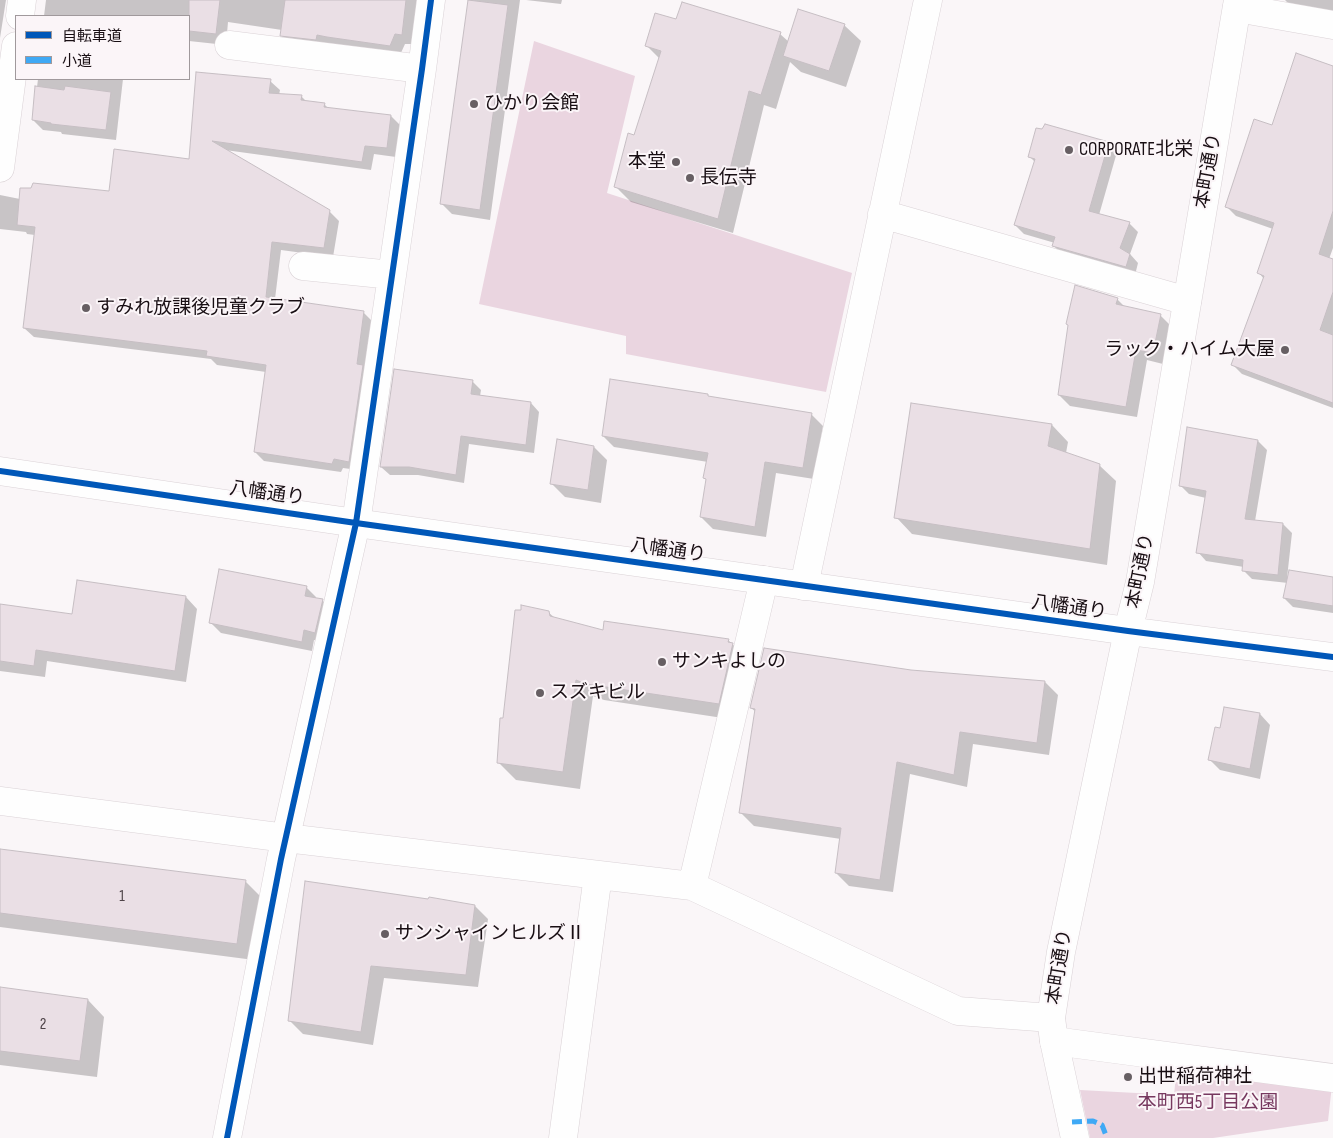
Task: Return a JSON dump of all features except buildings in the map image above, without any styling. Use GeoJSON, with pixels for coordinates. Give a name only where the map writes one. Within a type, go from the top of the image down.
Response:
{"type":"FeatureCollection","features":[{"type":"Feature","properties":{"kind":"street"},"geometry":{"type":"LineString","coordinates":[[20,15],[22,0]]}},
{"type":"Feature","properties":{"kind":"street"},"geometry":{"type":"LineString","coordinates":[[227,1138],[286,838],[356,522],[431,0]]}},
{"type":"Feature","properties":{"kind":"street"},"geometry":{"type":"LineString","coordinates":[[804,586],[928,0]]}},
{"type":"Feature","properties":{"kind":"street"},"geometry":{"type":"LineString","coordinates":[[1237,4],[1333,26]]}},
{"type":"Feature","properties":{"kind":"street","name":"本町通り"},"geometry":{"type":"LineString","coordinates":[[1075,1138],[1053,1030],[1060,952],[1140,582],[1237,4]]}},
{"type":"Feature","properties":{"kind":"street"},"geometry":{"type":"LineString","coordinates":[[229,45],[422,69]]}},
{"type":"Feature","properties":{"kind":"street"},"geometry":{"type":"LineString","coordinates":[[0,168],[15,58]]}},
{"type":"Feature","properties":{"kind":"street"},"geometry":{"type":"LineString","coordinates":[[882,214],[1187,302]]}},
{"type":"Feature","properties":{"kind":"street"},"geometry":{"type":"LineString","coordinates":[[303,266],[392,275]]}},
{"type":"Feature","properties":{"kind":"street","name":"八幡通り"},"geometry":{"type":"LineString","coordinates":[[0,471],[804,586],[1128,631],[1333,657]]}},
{"type":"Feature","properties":{"kind":"street"},"geometry":{"type":"LineString","coordinates":[[692,886],[764,580]]}},
{"type":"Feature","properties":{"kind":"street"},"geometry":{"type":"LineString","coordinates":[[0,801],[286,838],[692,886],[958,1011],[1053,1030],[1333,1078]]}},
{"type":"Feature","properties":{"kind":"street"},"geometry":{"type":"LineString","coordinates":[[563,1138],[598,875]]}},
{"type":"Feature","properties":{"kind":"green space"},"geometry":{"type":"Polygon","coordinates":[[[534,41],[635,76],[607,193],[852,273],[826,392],[626,354],[626,336],[479,304],[534,41]]]}},
{"type":"Feature","properties":{"kind":"green space","name":"本町西5丁目公園"},"geometry":{"type":"Polygon","coordinates":[[[1177,1065],[1332,1085],[1328,1121],[1213,1138],[1090,1138],[1080,1090],[1174,1095],[1177,1065]]]}},
{"type":"Feature","properties":{"kind":"marked path"},"geometry":{"type":"LineString","coordinates":[[1072,1122],[1093,1121],[1102,1125],[1107,1138]]}},
{"type":"Feature","properties":{"kind":"cycle path"},"geometry":{"type":"LineString","coordinates":[[227,1138],[281,859],[356,523],[431,0]]}},
{"type":"Feature","properties":{"kind":"cycle path"},"geometry":{"type":"LineString","coordinates":[[0,471],[1128,631],[1333,657]]}},
{"type":"Feature","properties":{"kind":"place","name":"ひかり会館"},"geometry":{"type":"Point","coordinates":[474,104]}},
{"type":"Feature","properties":{"kind":"place","name":"CORPORATE北栄"},"geometry":{"type":"Point","coordinates":[1069,150]}},
{"type":"Feature","properties":{"kind":"place","name":"本堂"},"geometry":{"type":"Point","coordinates":[676,162]}},
{"type":"Feature","properties":{"kind":"place","name":"長伝寺"},"geometry":{"type":"Point","coordinates":[690,178]}},
{"type":"Feature","properties":{"kind":"place","name":"すみれ放課後児童クラブ"},"geometry":{"type":"Point","coordinates":[86,308]}},
{"type":"Feature","properties":{"kind":"place","name":"ラック・ハイム大屋"},"geometry":{"type":"Point","coordinates":[1285,350]}},
{"type":"Feature","properties":{"kind":"place","name":"サンキよしの"},"geometry":{"type":"Point","coordinates":[662,662]}},
{"type":"Feature","properties":{"kind":"place","name":"スズキビル"},"geometry":{"type":"Point","coordinates":[540,693]}},
{"type":"Feature","properties":{"kind":"place","name":"サンシャインヒルズⅡ"},"geometry":{"type":"Point","coordinates":[385,934]}},
{"type":"Feature","properties":{"kind":"place","name":"出世稲荷神社"},"geometry":{"type":"Point","coordinates":[1128,1077]}}]}
